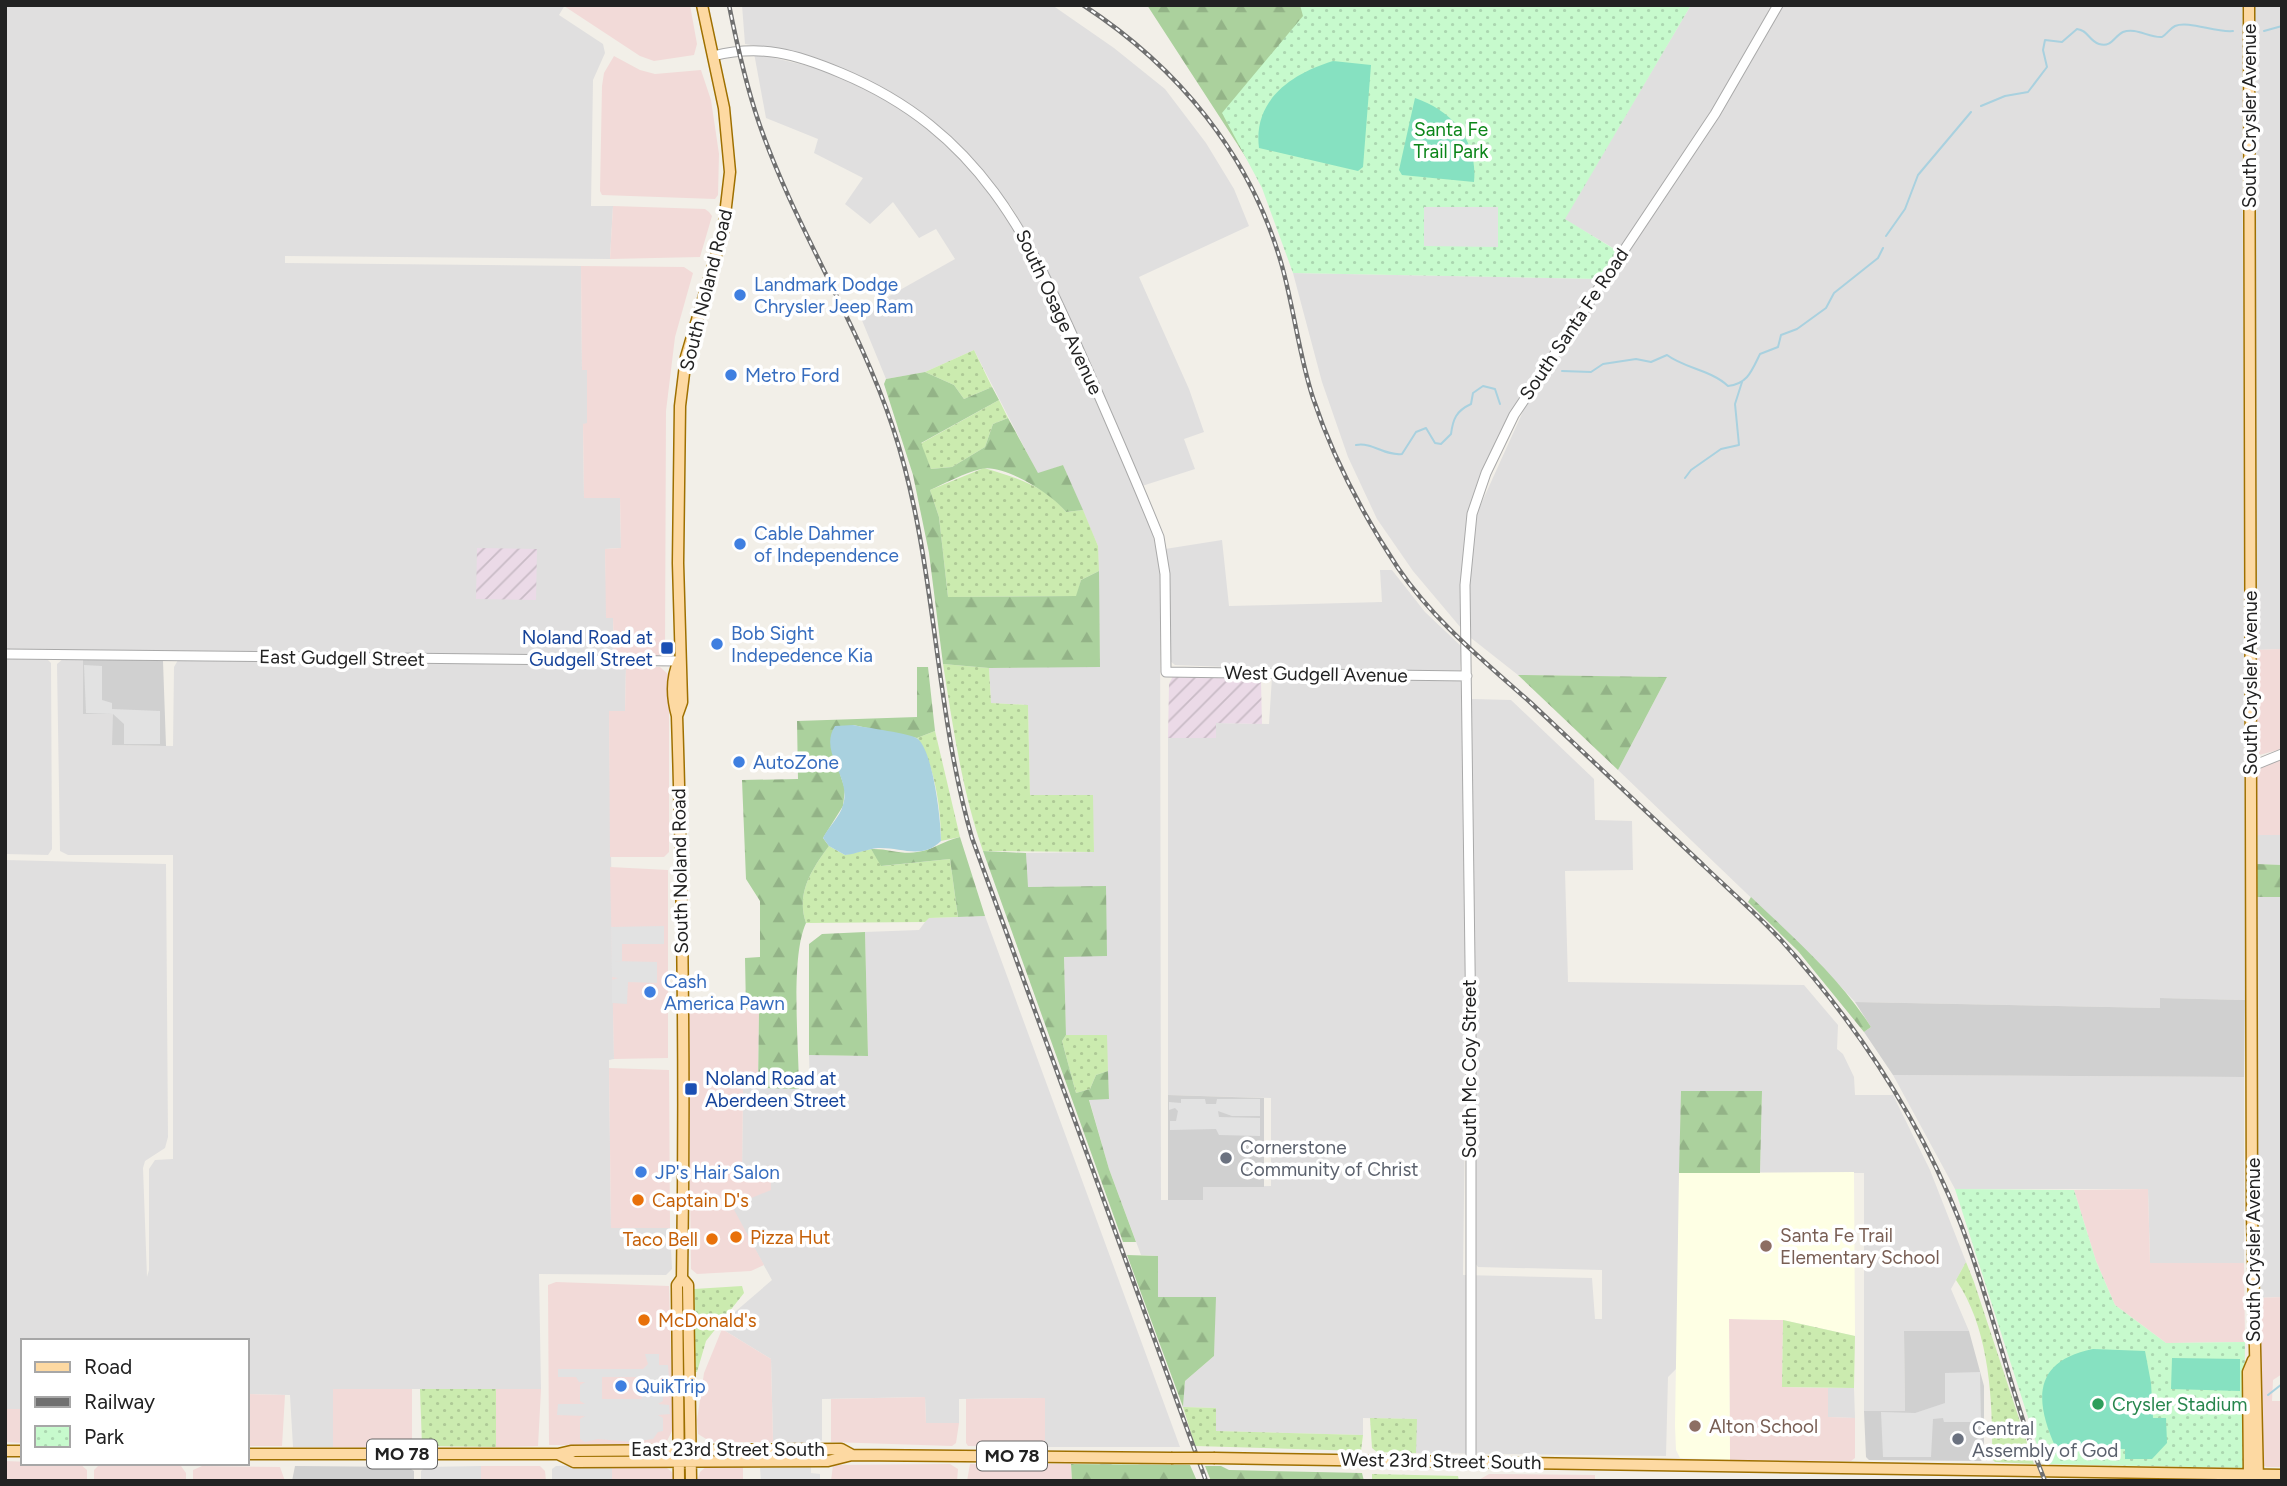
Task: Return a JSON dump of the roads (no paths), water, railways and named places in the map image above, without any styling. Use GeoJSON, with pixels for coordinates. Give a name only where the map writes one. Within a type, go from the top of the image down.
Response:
{"type":"FeatureCollection","features":[{"type":"Feature","properties":{"kind":"main road","name":"South Noland Road"},"geometry":{"type":"LineString","coordinates":[[679,1481],[677,1285],[682,1278],[677,716],[674,699],[674,673],[679,661],[677,447],[686,357],[723,232],[730,172],[729,137],[702,5]]}},
{"type":"Feature","properties":{"kind":"main road","name":"South Crysler Avenue"},"geometry":{"type":"LineString","coordinates":[[2249,5],[2253,1360],[2248,1372],[2253,1478]]}},
{"type":"Feature","properties":{"kind":"main road","name":"South Noland Road"},"geometry":{"type":"LineString","coordinates":[[682,1278],[688,1285],[691,1481]]}},
{"type":"Feature","properties":{"kind":"main road","name":"East 23rd Street South"},"geometry":{"type":"LineString","coordinates":[[248,1454],[558,1454],[574,1462],[841,1449],[852,1455]]}},
{"type":"Feature","properties":{"kind":"main road","name":"West 23rd Street South"},"geometry":{"type":"LineString","coordinates":[[852,1455],[1471,1462],[2253,1478],[2282,1475]]}},
{"type":"Feature","properties":{"kind":"street","name":"South Santa Fe Road"},"geometry":{"type":"LineString","coordinates":[[1467,676],[1466,571],[1472,514],[1486,472],[1514,415],[1715,114],[1778,5]]}},
{"type":"Feature","properties":{"kind":"street","name":"South Osage Avenue"},"geometry":{"type":"LineString","coordinates":[[713,55],[738,49],[762,50],[822,65],[864,83],[918,114],[945,136],[1006,206],[1031,248],[1063,313],[1159,537],[1165,573],[1166,672]]}},
{"type":"Feature","properties":{"kind":"street","name":"East Gudgell Street"},"geometry":{"type":"LineString","coordinates":[[5,654],[679,661]]}},
{"type":"Feature","properties":{"kind":"street","name":"West Gudgell Avenue"},"geometry":{"type":"LineString","coordinates":[[1166,672],[1467,676]]}},
{"type":"Feature","properties":{"kind":"street","name":"South Mc Coy Street"},"geometry":{"type":"LineString","coordinates":[[1467,676],[1471,1462]]}},
{"type":"Feature","properties":{"kind":"street"},"geometry":{"type":"LineString","coordinates":[[2250,766],[2282,754]]}},
{"type":"Feature","properties":{"kind":"water"},"geometry":{"type":"Polygon","coordinates":[[[853,725],[914,737],[923,746],[932,771],[940,818],[941,841],[934,847],[919,851],[878,848],[845,855],[829,846],[823,838],[841,809],[845,795],[832,755],[831,736],[835,726],[853,725]]]}},
{"type":"Feature","properties":{"kind":"waterway"},"geometry":{"type":"LineString","coordinates":[[1981,106],[2005,96],[2028,92],[2047,67],[2043,50],[2045,40],[2062,42],[2077,29],[2103,45],[2110,43],[2123,32],[2133,31],[2162,37],[2173,27],[2181,25],[2233,31]]}},
{"type":"Feature","properties":{"kind":"waterway"},"geometry":{"type":"LineString","coordinates":[[2264,31],[2282,26]]}},
{"type":"Feature","properties":{"kind":"waterway"},"geometry":{"type":"LineString","coordinates":[[1886,236],[1905,209],[1918,175],[1971,112]]}},
{"type":"Feature","properties":{"kind":"waterway"},"geometry":{"type":"LineString","coordinates":[[1562,371],[1591,372],[1603,364],[1636,359],[1651,362],[1667,355],[1714,376],[1728,386],[1735,385],[1745,379],[1760,354],[1778,347],[1781,335],[1797,329],[1826,308],[1834,293],[1878,258],[1883,248]]}},
{"type":"Feature","properties":{"kind":"waterway"},"geometry":{"type":"LineString","coordinates":[[1685,478],[1691,470],[1721,449],[1739,445],[1735,404],[1742,382]]}},
{"type":"Feature","properties":{"kind":"waterway"},"geometry":{"type":"LineString","coordinates":[[1356,445],[1368,445],[1390,453],[1402,454],[1416,432],[1426,428],[1435,443],[1441,444],[1451,434],[1456,416],[1471,404],[1473,393],[1483,386],[1495,389],[1500,404]]}},
{"type":"Feature","properties":{"kind":"waterway"},"geometry":{"type":"LineString","coordinates":[[2268,1395],[2282,1384]]}},
{"type":"Feature","properties":{"kind":"railway"},"geometry":{"type":"LineString","coordinates":[[729,5],[750,94],[774,162],[862,350],[893,428],[918,529],[949,736],[972,838],[1206,1481]]}},
{"type":"Feature","properties":{"kind":"railway"},"geometry":{"type":"LineString","coordinates":[[1083,5],[1118,29],[1180,86],[1230,151],[1251,187],[1282,266],[1308,382],[1321,420],[1350,486],[1373,528],[1412,587],[1460,640],[1553,723],[1772,930],[1835,1005],[1883,1074],[1925,1146],[1960,1222],[2045,1481]]}},
{"type":"Feature","properties":{"kind":"place","name":"Landmark Dodge Chrysler Jeep Ram"},"geometry":{"type":"Point","coordinates":[740,295]}},
{"type":"Feature","properties":{"kind":"place","name":"Metro Ford"},"geometry":{"type":"Point","coordinates":[731,375]}},
{"type":"Feature","properties":{"kind":"place","name":"Cable Dahmer of Independence"},"geometry":{"type":"Point","coordinates":[740,544]}},
{"type":"Feature","properties":{"kind":"place","name":"Bob Sight Indepedence Kia"},"geometry":{"type":"Point","coordinates":[717,644]}},
{"type":"Feature","properties":{"kind":"place","name":"Noland Road at Gudgell Street"},"geometry":{"type":"Point","coordinates":[667,648]}},
{"type":"Feature","properties":{"kind":"place","name":"AutoZone"},"geometry":{"type":"Point","coordinates":[739,762]}},
{"type":"Feature","properties":{"kind":"place","name":"Cash America Pawn"},"geometry":{"type":"Point","coordinates":[650,992]}},
{"type":"Feature","properties":{"kind":"place","name":"Noland Road at Aberdeen Street"},"geometry":{"type":"Point","coordinates":[691,1089]}},
{"type":"Feature","properties":{"kind":"place","name":"Cornerstone Community of Christ"},"geometry":{"type":"Point","coordinates":[1226,1158]}},
{"type":"Feature","properties":{"kind":"place","name":"JP's Hair Salon"},"geometry":{"type":"Point","coordinates":[641,1172]}},
{"type":"Feature","properties":{"kind":"place","name":"Captain D's"},"geometry":{"type":"Point","coordinates":[638,1200]}},
{"type":"Feature","properties":{"kind":"place","name":"Pizza Hut"},"geometry":{"type":"Point","coordinates":[736,1237]}},
{"type":"Feature","properties":{"kind":"place","name":"Taco Bell"},"geometry":{"type":"Point","coordinates":[712,1239]}},
{"type":"Feature","properties":{"kind":"place","name":"Santa Fe Trail Elementary School"},"geometry":{"type":"Point","coordinates":[1766,1246]}},
{"type":"Feature","properties":{"kind":"place","name":"McDonald's"},"geometry":{"type":"Point","coordinates":[644,1320]}},
{"type":"Feature","properties":{"kind":"place","name":"QuikTrip"},"geometry":{"type":"Point","coordinates":[621,1386]}},
{"type":"Feature","properties":{"kind":"place","name":"Crysler Stadium"},"geometry":{"type":"Point","coordinates":[2098,1404]}},
{"type":"Feature","properties":{"kind":"place","name":"Alton School"},"geometry":{"type":"Point","coordinates":[1695,1426]}},
{"type":"Feature","properties":{"kind":"place","name":"Central Assembly of God"},"geometry":{"type":"Point","coordinates":[1958,1439]}},
{"type":"Feature","properties":{"kind":"park label","name":"Santa Fe Trail Park"},"geometry":{"type":"Point","coordinates":[1451,140]}}]}
